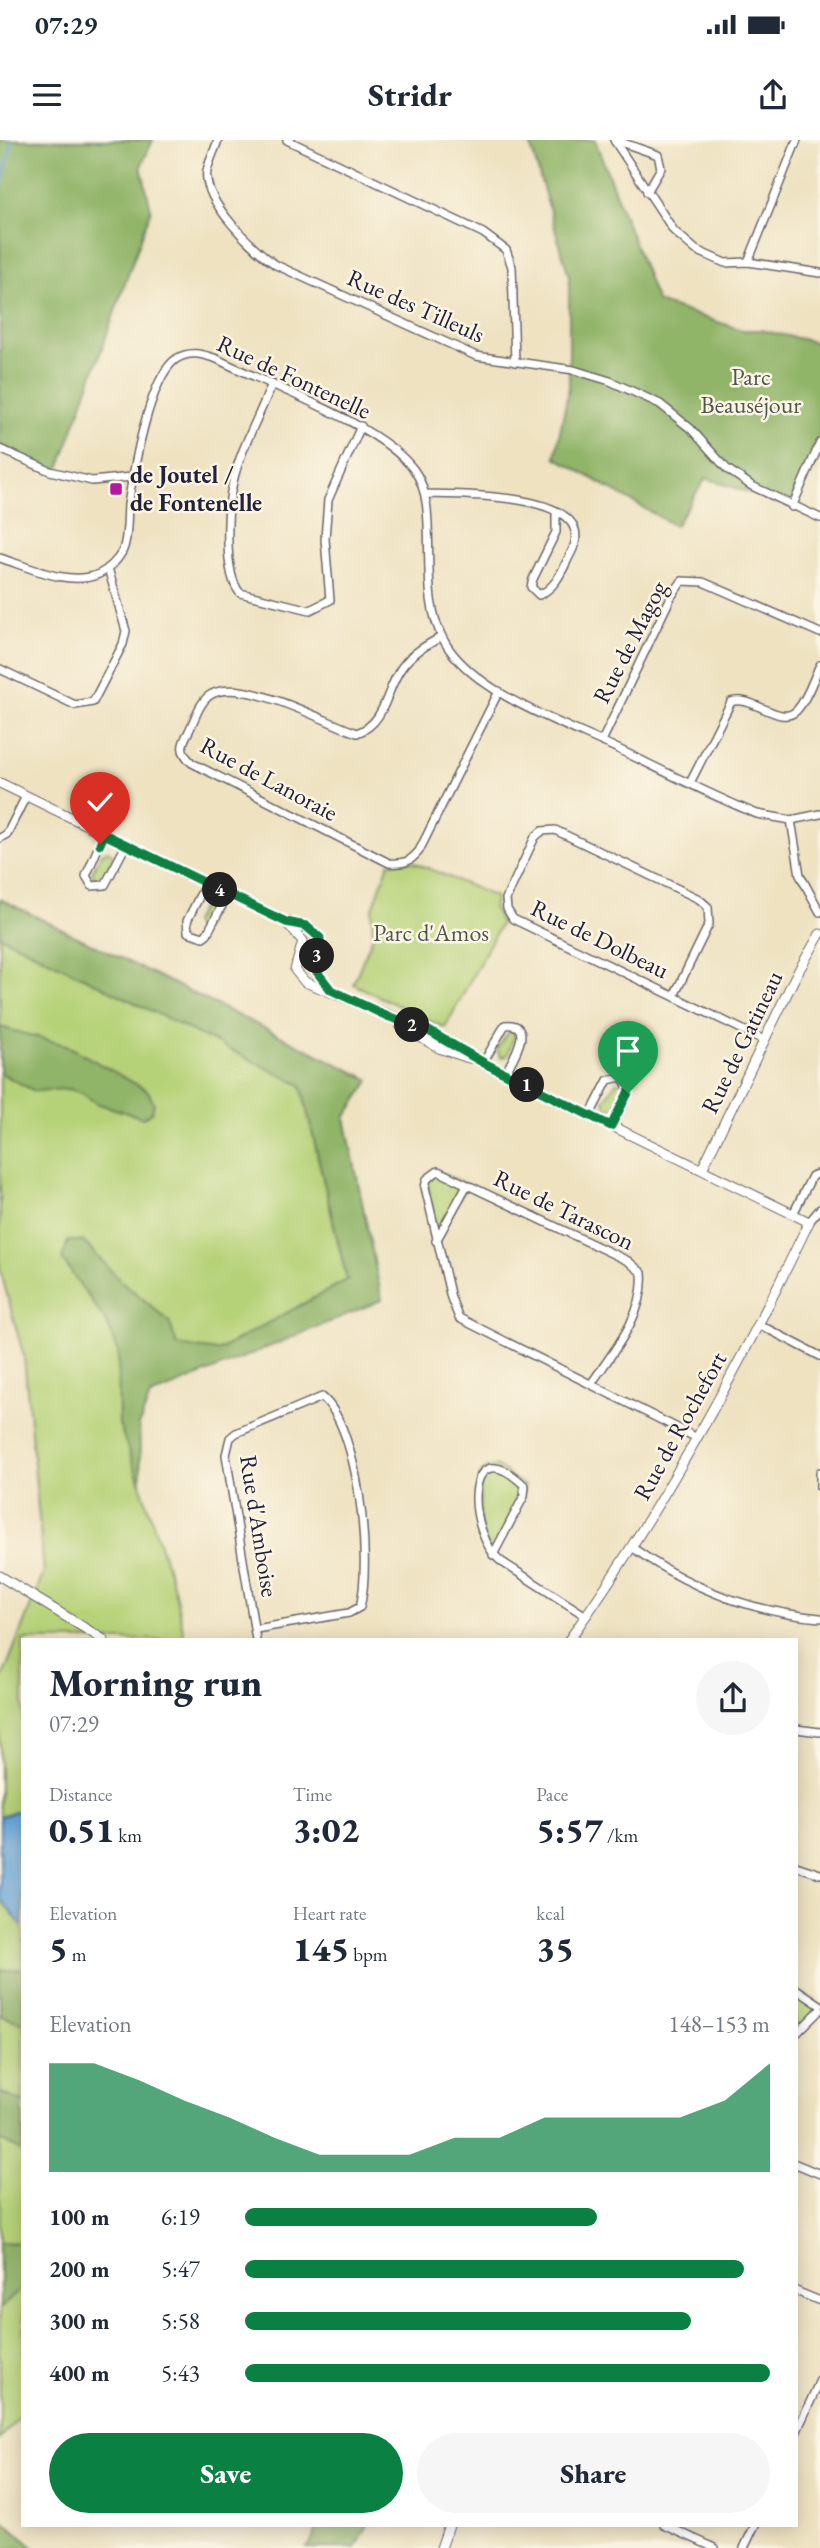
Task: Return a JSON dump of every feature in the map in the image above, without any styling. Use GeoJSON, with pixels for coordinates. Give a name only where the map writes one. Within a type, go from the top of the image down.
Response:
{"type":"FeatureCollection","features":[{"type":"Feature","properties":{"kind":"street","name":"Rue des Tilleuls"},"geometry":{"type":"LineString","coordinates":[[218,140],[207,170],[209,189],[219,207],[257,252],[276,265],[476,355],[574,370],[610,381],[660,404],[691,429],[727,469],[752,486],[820,518]]}},
{"type":"Feature","properties":{"kind":"street"},"geometry":{"type":"LineString","coordinates":[[287,140],[483,233],[506,250],[512,267],[515,362]]}},
{"type":"Feature","properties":{"kind":"street"},"geometry":{"type":"LineString","coordinates":[[614,140],[658,155],[661,168],[646,192]]}},
{"type":"Feature","properties":{"kind":"street"},"geometry":{"type":"LineString","coordinates":[[614,140],[674,231],[696,250],[725,263],[748,262],[820,273]]}},
{"type":"Feature","properties":{"kind":"street"},"geometry":{"type":"LineString","coordinates":[[748,262],[797,140]]}},
{"type":"Feature","properties":{"kind":"street","name":"Rue de Fontenelle"},"geometry":{"type":"LineString","coordinates":[[108,568],[122,551],[132,477],[146,416],[162,379],[175,360],[194,352],[217,359],[361,426],[401,456],[415,471],[425,494],[427,566],[432,607],[441,637],[478,680],[757,814],[791,820],[820,814]]}},
{"type":"Feature","properties":{"kind":"street"},"geometry":{"type":"LineString","coordinates":[[271,386],[233,482],[229,526],[230,578],[240,593],[310,610],[330,600],[325,539],[328,500],[361,426]]}},
{"type":"Feature","properties":{"kind":"street"},"geometry":{"type":"LineString","coordinates":[[792,507],[820,443]]}},
{"type":"Feature","properties":{"kind":"street"},"geometry":{"type":"LineString","coordinates":[[0,449],[50,471],[92,481],[132,477]]}},
{"type":"Feature","properties":{"kind":"street"},"geometry":{"type":"LineString","coordinates":[[425,494],[501,495],[527,500],[566,517],[575,527],[577,542],[551,590],[539,595],[531,587],[556,532],[556,513]]}},
{"type":"Feature","properties":{"kind":"street"},"geometry":{"type":"LineString","coordinates":[[0,558],[67,578],[87,578],[108,568],[126,631],[124,644],[93,702],[75,705],[0,669]]}},
{"type":"Feature","properties":{"kind":"street","name":"Rue de Magog"},"geometry":{"type":"LineString","coordinates":[[602,741],[671,597],[682,581],[703,582],[820,633]]}},
{"type":"Feature","properties":{"kind":"street","name":"Rue de Lanoraie"},"geometry":{"type":"LineString","coordinates":[[441,637],[421,649],[401,667],[382,710],[368,729],[356,733],[307,711],[252,692],[220,691],[205,700],[181,745],[183,754],[192,763],[389,863],[401,864],[411,861],[419,851],[499,691]]}},
{"type":"Feature","properties":{"kind":"street"},"geometry":{"type":"LineString","coordinates":[[690,783],[730,702],[744,700],[779,715],[790,715],[799,707],[820,665]]}},
{"type":"Feature","properties":{"kind":"street"},"geometry":{"type":"LineString","coordinates":[[1,787],[26,796],[286,922],[306,926],[318,935],[321,945],[314,968],[331,990]]}},
{"type":"Feature","properties":{"kind":"street"},"geometry":{"type":"LineString","coordinates":[[0,838],[7,834],[26,796]]}},
{"type":"Feature","properties":{"kind":"street"},"geometry":{"type":"LineString","coordinates":[[791,820],[800,875],[820,912]]}},
{"type":"Feature","properties":{"kind":"street","name":"Rue de Dolbeau"},"geometry":{"type":"LineString","coordinates":[[674,996],[709,924],[708,907],[699,899],[555,830],[542,831],[535,837],[506,899],[507,909],[513,919],[764,1040]]}},
{"type":"Feature","properties":{"kind":"street"},"geometry":{"type":"LineString","coordinates":[[104,834],[86,876],[92,886],[106,885],[126,845]]}},
{"type":"Feature","properties":{"kind":"street"},"geometry":{"type":"LineString","coordinates":[[206,883],[187,923],[188,932],[193,936],[203,937],[207,934],[228,894]]}},
{"type":"Feature","properties":{"kind":"street"},"geometry":{"type":"LineString","coordinates":[[286,922],[303,941],[295,967],[297,975],[312,986],[331,990],[387,1016],[439,1048],[484,1063],[809,1222],[820,1209]]}},
{"type":"Feature","properties":{"kind":"street","name":"Rue de Gatineau"},"geometry":{"type":"LineString","coordinates":[[702,1169],[803,962],[820,934]]}},
{"type":"Feature","properties":{"kind":"street"},"geometry":{"type":"LineString","coordinates":[[484,1063],[502,1026],[516,1026],[522,1038],[505,1074]]}},
{"type":"Feature","properties":{"kind":"street"},"geometry":{"type":"LineString","coordinates":[[590,1115],[608,1080],[621,1077],[627,1082],[629,1090],[611,1126]]}},
{"type":"Feature","properties":{"kind":"street","name":"Rue de Tarascon"},"geometry":{"type":"LineString","coordinates":[[591,1384],[621,1339],[644,1293],[642,1273],[628,1261],[438,1171],[427,1180],[425,1187],[436,1241],[459,1318],[697,1438]]}},
{"type":"Feature","properties":{"kind":"street"},"geometry":{"type":"LineString","coordinates":[[793,1214],[812,1176],[820,1173]]}},
{"type":"Feature","properties":{"kind":"street","name":"Rue de Tarascon"},"geometry":{"type":"LineString","coordinates":[[436,1241],[467,1185]]}},
{"type":"Feature","properties":{"kind":"street","name":"Rue de Rochefort"},"geometry":{"type":"LineString","coordinates":[[570,1638],[633,1548],[697,1438],[809,1222]]}},
{"type":"Feature","properties":{"kind":"street"},"geometry":{"type":"LineString","coordinates":[[758,1324],[820,1356]]}},
{"type":"Feature","properties":{"kind":"street","name":"Rue d'Amboise"},"geometry":{"type":"LineString","coordinates":[[256,1629],[349,1613],[360,1607],[363,1595],[363,1521],[358,1482],[340,1420],[332,1405],[322,1396],[236,1433],[227,1444],[226,1455],[256,1638]]}},
{"type":"Feature","properties":{"kind":"street"},"geometry":{"type":"LineString","coordinates":[[493,1555],[524,1496],[526,1486],[514,1474],[496,1466],[487,1468],[480,1474],[476,1487],[480,1529],[493,1555],[586,1616]]}},
{"type":"Feature","properties":{"kind":"street"},"geometry":{"type":"LineString","coordinates":[[820,1472],[820,1487]]}},
{"type":"Feature","properties":{"kind":"street"},"geometry":{"type":"LineString","coordinates":[[633,1548],[712,1594],[766,1609],[820,1618]]}},
{"type":"Feature","properties":{"kind":"street"},"geometry":{"type":"LineString","coordinates":[[0,1576],[100,1638]]}},
{"type":"Feature","properties":{"kind":"street"},"geometry":{"type":"LineString","coordinates":[[798,1729],[820,1732]]}},
{"type":"Feature","properties":{"kind":"street"},"geometry":{"type":"LineString","coordinates":[[798,1867],[820,1874]]}},
{"type":"Feature","properties":{"kind":"street"},"geometry":{"type":"LineString","coordinates":[[798,1991],[820,2008],[798,2032]]}},
{"type":"Feature","properties":{"kind":"street"},"geometry":{"type":"LineString","coordinates":[[798,2165],[820,2175]]}},
{"type":"Feature","properties":{"kind":"street"},"geometry":{"type":"LineString","coordinates":[[798,2292],[820,2301]]}},
{"type":"Feature","properties":{"kind":"street"},"geometry":{"type":"LineString","coordinates":[[798,2429],[820,2380]]}},
{"type":"Feature","properties":{"kind":"street"},"geometry":{"type":"LineString","coordinates":[[441,2548],[448,2527]]}},
{"type":"Feature","properties":{"kind":"street"},"geometry":{"type":"LineString","coordinates":[[668,2527],[715,2548]]}},
{"type":"Feature","properties":{"kind":"street"},"geometry":{"type":"LineString","coordinates":[[744,2548],[754,2527]]}},
{"type":"Feature","properties":{"kind":"green space"},"geometry":{"type":"Polygon","coordinates":[[[0,140],[153,140],[141,166],[151,210],[58,472],[0,448],[0,140]]]}},
{"type":"Feature","properties":{"kind":"green space","name":"Parc Beauséjour"},"geometry":{"type":"Polygon","coordinates":[[[529,140],[595,140],[657,302],[742,330],[760,330],[820,343],[820,443],[792,507],[706,478],[675,526],[555,457],[569,387],[569,276],[529,140]]]}},
{"type":"Feature","properties":{"kind":"green space"},"geometry":{"type":"Polygon","coordinates":[[[108,851],[113,855],[103,880],[96,882],[92,872],[101,854],[108,851]]]}},
{"type":"Feature","properties":{"kind":"green space","name":"Parc d'Amos"},"geometry":{"type":"Polygon","coordinates":[[[411,861],[496,897],[493,907],[501,923],[445,1028],[353,984],[373,936],[372,911],[389,863],[411,861]]]}},
{"type":"Feature","properties":{"kind":"green space"},"geometry":{"type":"Polygon","coordinates":[[[0,899],[370,1080],[345,1118],[382,1300],[150,1396],[139,1425],[141,1486],[119,1424],[118,1351],[107,1323],[62,1259],[68,1241],[83,1241],[119,1279],[169,1321],[177,1345],[217,1351],[347,1280],[301,1085],[0,936],[0,899]]]}},
{"type":"Feature","properties":{"kind":"green space"},"geometry":{"type":"Polygon","coordinates":[[[207,899],[212,901],[214,908],[204,928],[197,931],[193,922],[207,899]]]}},
{"type":"Feature","properties":{"kind":"green space"},"geometry":{"type":"Polygon","coordinates":[[[0,936],[301,1084],[347,1280],[217,1351],[150,1396],[139,1425],[141,1486],[174,1588],[185,1638],[21,1638],[21,2414],[0,2440],[0,1684],[44,1572],[24,1357],[0,1269],[0,936]]]}},
{"type":"Feature","properties":{"kind":"green space"},"geometry":{"type":"Polygon","coordinates":[[[0,1027],[66,1045],[148,1091],[154,1104],[152,1112],[143,1118],[96,1103],[82,1093],[69,1089],[34,1091],[0,1073],[0,1027]]]}},
{"type":"Feature","properties":{"kind":"green space"},"geometry":{"type":"Polygon","coordinates":[[[510,1030],[515,1033],[507,1056],[500,1057],[497,1049],[510,1030]]]}},
{"type":"Feature","properties":{"kind":"green space"},"geometry":{"type":"Polygon","coordinates":[[[616,1082],[622,1084],[623,1091],[615,1107],[607,1109],[604,1101],[616,1082]]]}},
{"type":"Feature","properties":{"kind":"green space"},"geometry":{"type":"Polygon","coordinates":[[[438,1171],[467,1185],[436,1241],[427,1179],[438,1171]]]}},
{"type":"Feature","properties":{"kind":"green space"},"geometry":{"type":"Polygon","coordinates":[[[496,1466],[525,1486],[493,1555],[480,1529],[480,1474],[487,1468],[496,1466]]]}},
{"type":"Feature","properties":{"kind":"green space"},"geometry":{"type":"Polygon","coordinates":[[[21,1970],[21,2022],[0,2015],[0,1971],[21,1970]]]}},
{"type":"Feature","properties":{"kind":"green space"},"geometry":{"type":"Polygon","coordinates":[[[798,1990],[820,2005],[798,2032],[798,1990]]]}},
{"type":"Feature","properties":{"kind":"green space"},"geometry":{"type":"Polygon","coordinates":[[[0,2093],[21,2101],[21,2151],[0,2140],[0,2093]]]}},
{"type":"Feature","properties":{"kind":"green space"},"geometry":{"type":"Polygon","coordinates":[[[0,2242],[21,2243],[21,2289],[0,2309],[0,2242]]]}},
{"type":"Feature","properties":{"kind":"green space"},"geometry":{"type":"Polygon","coordinates":[[[0,2518],[34,2548],[0,2548],[0,2518]]]}},
{"type":"Feature","properties":{"kind":"green space"},"geometry":{"type":"Polygon","coordinates":[[[318,2527],[367,2527],[356,2548],[305,2548],[309,2546],[318,2527]]]}},
{"type":"Feature","properties":{"kind":"water"},"geometry":{"type":"Polygon","coordinates":[[[21,1810],[21,1925],[0,1899],[0,1817],[21,1810]]]}},
{"type":"Feature","properties":{"kind":"waterway"},"geometry":{"type":"LineString","coordinates":[[0,193],[12,140]]}},
{"type":"Feature","properties":{"kind":"place","name":"de Joutel / de Fontenelle"},"geometry":{"type":"Point","coordinates":[116,489]}},
{"type":"Feature","properties":{"kind":"route"},"geometry":{"type":"LineString","coordinates":[[100,844],[104,834],[286,922],[306,926],[320,938],[320,949],[314,968],[318,977],[331,990],[387,1016],[427,1030],[484,1063],[611,1126],[628,1093]]}}]}
